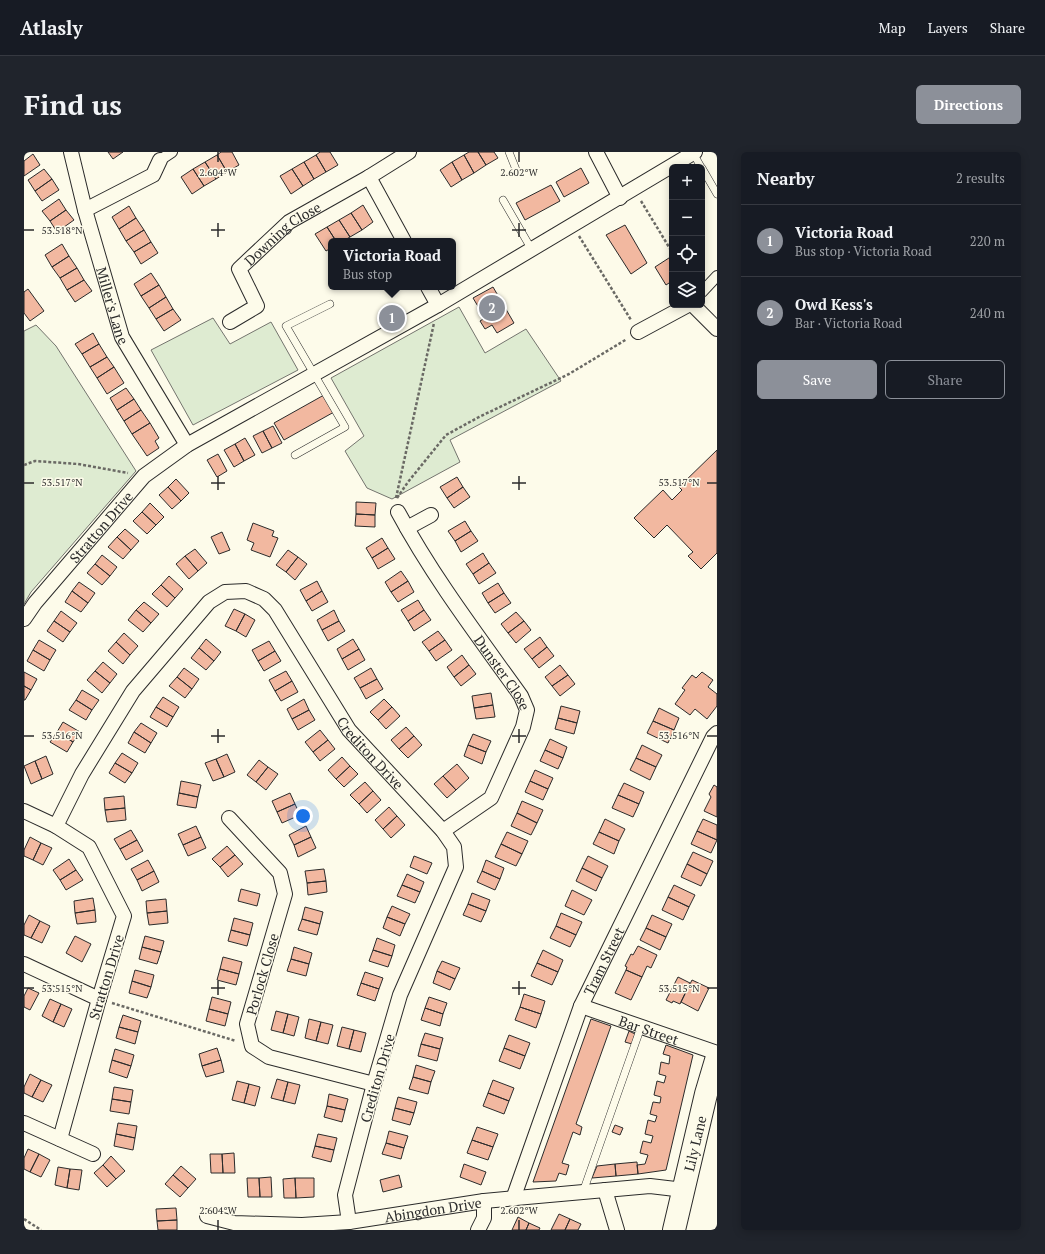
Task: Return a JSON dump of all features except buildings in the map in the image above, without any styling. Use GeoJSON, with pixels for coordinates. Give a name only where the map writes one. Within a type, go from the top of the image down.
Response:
{"type":"FeatureCollection","features":[{"type":"Feature","properties":{"kind":"main road","name":"Lily Lane"},"geometry":{"type":"LineString","coordinates":[[674,1230],[706,1094],[717,1057]]}},
{"type":"Feature","properties":{"kind":"street","name":"Miller's Lane"},"geometry":{"type":"LineString","coordinates":[[71,152],[85,210],[122,337],[187,445]]}},
{"type":"Feature","properties":{"kind":"street"},"geometry":{"type":"LineString","coordinates":[[85,210],[153,175],[160,160],[172,152]]}},
{"type":"Feature","properties":{"kind":"street","name":"Downing Close"},"geometry":{"type":"LineString","coordinates":[[230,322],[257,306],[240,269],[289,222],[369,177],[409,152]]}},
{"type":"Feature","properties":{"kind":"street"},"geometry":{"type":"LineString","coordinates":[[596,152],[620,198]]}},
{"type":"Feature","properties":{"kind":"street","name":"Stratton Drive"},"geometry":{"type":"LineString","coordinates":[[24,619],[35,603],[144,476],[187,445],[438,305],[694,153]]}},
{"type":"Feature","properties":{"kind":"street"},"geometry":{"type":"LineString","coordinates":[[369,177],[402,238]]}},
{"type":"Feature","properties":{"kind":"street"},"geometry":{"type":"LineString","coordinates":[[705,289],[717,276]]}},
{"type":"Feature","properties":{"kind":"street"},"geometry":{"type":"LineString","coordinates":[[430,290],[438,305]]}},
{"type":"Feature","properties":{"kind":"street"},"geometry":{"type":"LineString","coordinates":[[638,332],[682,308]]}},
{"type":"Feature","properties":{"kind":"street"},"geometry":{"type":"LineString","coordinates":[[696,308],[717,329]]}},
{"type":"Feature","properties":{"kind":"street","name":"Dunster Close"},"geometry":{"type":"LineString","coordinates":[[398,512],[461,613],[521,696],[527,710],[523,727],[491,798],[443,831]]}},
{"type":"Feature","properties":{"kind":"street"},"geometry":{"type":"LineString","coordinates":[[407,528],[431,515]]}},
{"type":"Feature","properties":{"kind":"street","name":"Crediton Drive"},"geometry":{"type":"LineString","coordinates":[[56,826],[82,774],[133,691],[209,602],[225,592],[246,591],[264,599],[275,610],[349,730],[443,831],[454,847],[456,867],[400,995],[374,1084],[345,1195],[349,1222]]}},
{"type":"Feature","properties":{"kind":"street","name":"Tram Street"},"geometry":{"type":"LineString","coordinates":[[513,1199],[581,1006],[716,737]]}},
{"type":"Feature","properties":{"kind":"street","name":"Stratton Drive"},"geometry":{"type":"LineString","coordinates":[[24,811],[56,826],[89,847],[124,916],[98,999],[60,1139]]}},
{"type":"Feature","properties":{"kind":"street","name":"Porlock Close"},"geometry":{"type":"LineString","coordinates":[[229,818],[280,873],[285,894],[247,1024],[252,1046]]}},
{"type":"Feature","properties":{"kind":"street"},"geometry":{"type":"LineString","coordinates":[[24,964],[98,999]]}},
{"type":"Feature","properties":{"kind":"street","name":"Bar Street"},"geometry":{"type":"LineString","coordinates":[[581,1006],[717,1053]]}},
{"type":"Feature","properties":{"kind":"street"},"geometry":{"type":"LineString","coordinates":[[252,1046],[269,1057],[374,1084]]}},
{"type":"Feature","properties":{"kind":"street"},"geometry":{"type":"LineString","coordinates":[[24,1123],[93,1154]]}},
{"type":"Feature","properties":{"kind":"street","name":"Abingdon Drive"},"geometry":{"type":"LineString","coordinates":[[207,1216],[234,1223],[302,1225],[349,1222],[484,1201],[650,1186],[684,1190]]}},
{"type":"Feature","properties":{"kind":"street"},"geometry":{"type":"LineString","coordinates":[[605,1190],[617,1230]]}},
{"type":"Feature","properties":{"kind":"street"},"geometry":{"type":"LineString","coordinates":[[478,1230],[484,1218],[484,1201]]}},
{"type":"Feature","properties":{"kind":"lane"},"geometry":{"type":"LineString","coordinates":[[509,152],[517,172]]}},
{"type":"Feature","properties":{"kind":"lane"},"geometry":{"type":"LineString","coordinates":[[694,153],[700,164]]}},
{"type":"Feature","properties":{"kind":"lane"},"geometry":{"type":"LineString","coordinates":[[705,173],[717,194]]}},
{"type":"Feature","properties":{"kind":"lane"},"geometry":{"type":"LineString","coordinates":[[503,200],[532,250]]}},
{"type":"Feature","properties":{"kind":"lane"},"geometry":{"type":"LineString","coordinates":[[295,455],[345,427],[286,326],[330,304]]}},
{"type":"Feature","properties":{"kind":"lane"},"geometry":{"type":"LineString","coordinates":[[583,1192],[641,1027]]}},
{"type":"Feature","properties":{"kind":"path"},"geometry":{"type":"LineString","coordinates":[[633,189],[669,247]]}},
{"type":"Feature","properties":{"kind":"path"},"geometry":{"type":"LineString","coordinates":[[438,305],[396,500],[408,482],[446,435],[479,417],[569,374],[638,332],[573,225]]}},
{"type":"Feature","properties":{"kind":"path"},"geometry":{"type":"LineString","coordinates":[[24,465],[35,461],[78,464],[144,476]]}},
{"type":"Feature","properties":{"kind":"path"},"geometry":{"type":"LineString","coordinates":[[98,999],[252,1046]]}},
{"type":"Feature","properties":{"kind":"path"},"geometry":{"type":"LineString","coordinates":[[24,1219],[41,1230]]}},
{"type":"Feature","properties":{"kind":"green space"},"geometry":{"type":"Polygon","coordinates":[[[459,307],[485,353],[526,329],[561,381],[450,440],[460,462],[392,499],[367,488],[345,451],[364,436],[331,378],[459,307]]]}},
{"type":"Feature","properties":{"kind":"green space"},"geometry":{"type":"Polygon","coordinates":[[[213,318],[230,344],[271,322],[298,370],[193,425],[151,350],[213,318]]]}},
{"type":"Feature","properties":{"kind":"green space"},"geometry":{"type":"Polygon","coordinates":[[[36,325],[56,346],[136,471],[31,592],[24,604],[24,331],[36,325]]]}},
{"type":"Feature","properties":{"kind":"place","name":"Owd Kess's"},"geometry":{"type":"Point","coordinates":[492,308]}},
{"type":"Feature","properties":{"kind":"place","name":"Victoria Road"},"geometry":{"type":"Point","coordinates":[392,318]}}]}
